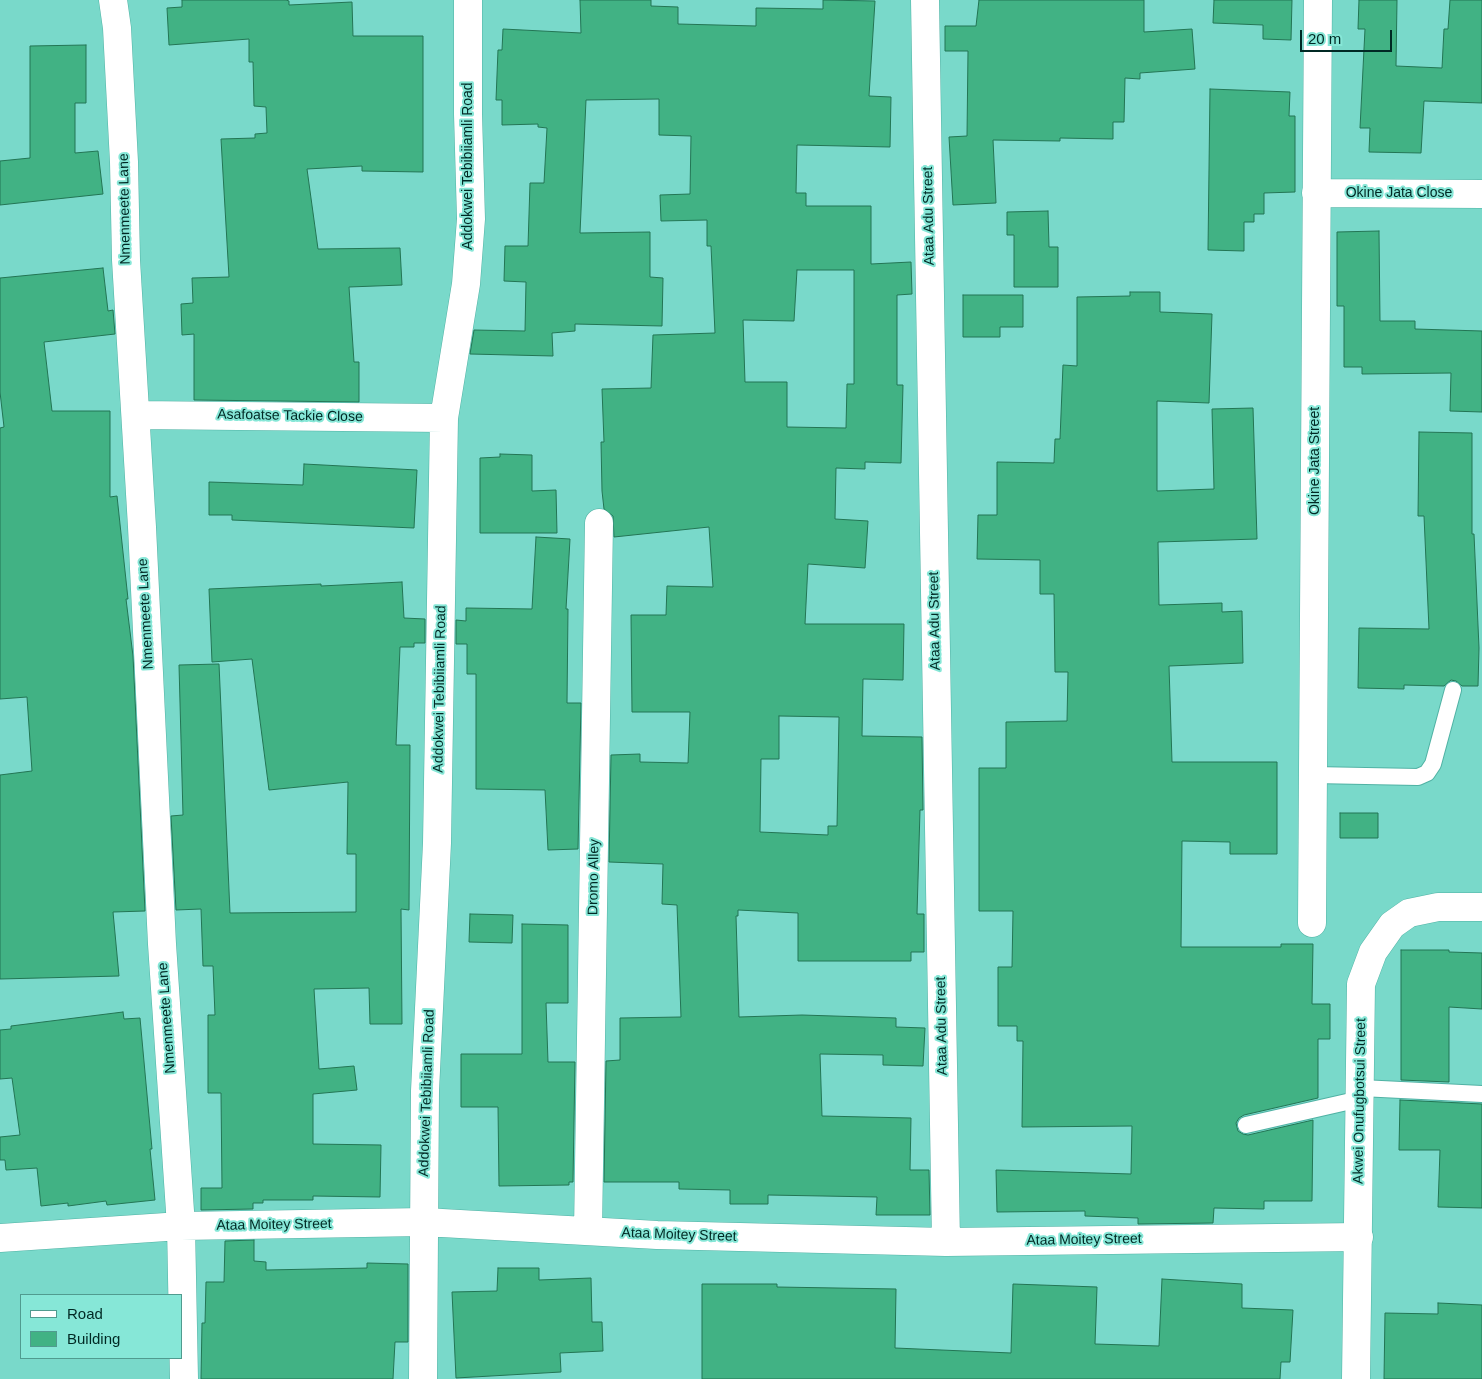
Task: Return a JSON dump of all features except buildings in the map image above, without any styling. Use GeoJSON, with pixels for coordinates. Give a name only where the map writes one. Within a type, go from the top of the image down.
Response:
{"type":"FeatureCollection","features":[{"type":"Feature","properties":{"kind":"street","name":"Nmenmeete Lane"},"geometry":{"type":"LineString","coordinates":[[113,0],[117,28],[124,162],[127,279],[136,414],[162,944],[181,1226],[184,1379]]}},
{"type":"Feature","properties":{"kind":"street","name":"Addokwei Tebibiiamli Road"},"geometry":{"type":"LineString","coordinates":[[423,1379],[425,1091],[437,843],[444,418],[466,284],[471,219],[468,114],[468,0]]}},
{"type":"Feature","properties":{"kind":"street","name":"Ataa Adu Street"},"geometry":{"type":"LineString","coordinates":[[925,0],[946,1242]]}},
{"type":"Feature","properties":{"kind":"street","name":"Okine Jata Street"},"geometry":{"type":"LineString","coordinates":[[1312,923],[1318,0]]}},
{"type":"Feature","properties":{"kind":"street","name":"Okine Jata Close"},"geometry":{"type":"LineString","coordinates":[[1316,193],[1482,194]]}},
{"type":"Feature","properties":{"kind":"street","name":"Asafoatse Tackie Close"},"geometry":{"type":"LineString","coordinates":[[136,414],[444,418]]}},
{"type":"Feature","properties":{"kind":"street","name":"Dromo Alley"},"geometry":{"type":"LineString","coordinates":[[588,1231],[599,524]]}},
{"type":"Feature","properties":{"kind":"street","name":"Akwei Onufugbotsui Street"},"geometry":{"type":"LineString","coordinates":[[1356,1379],[1362,984],[1373,952],[1392,925],[1409,913],[1438,907],[1482,907]]}},
{"type":"Feature","properties":{"kind":"street","name":"Ataa Moitey Street"},"geometry":{"type":"LineString","coordinates":[[0,1238],[181,1226],[424,1222],[658,1235],[946,1242],[1359,1237]]}},
{"type":"Feature","properties":{"kind":"lane"},"geometry":{"type":"LineString","coordinates":[[1313,775],[1418,777],[1426,773],[1433,764],[1453,690]]}},
{"type":"Feature","properties":{"kind":"lane"},"geometry":{"type":"LineString","coordinates":[[1246,1125],[1361,1094],[1482,1094]]}}]}
